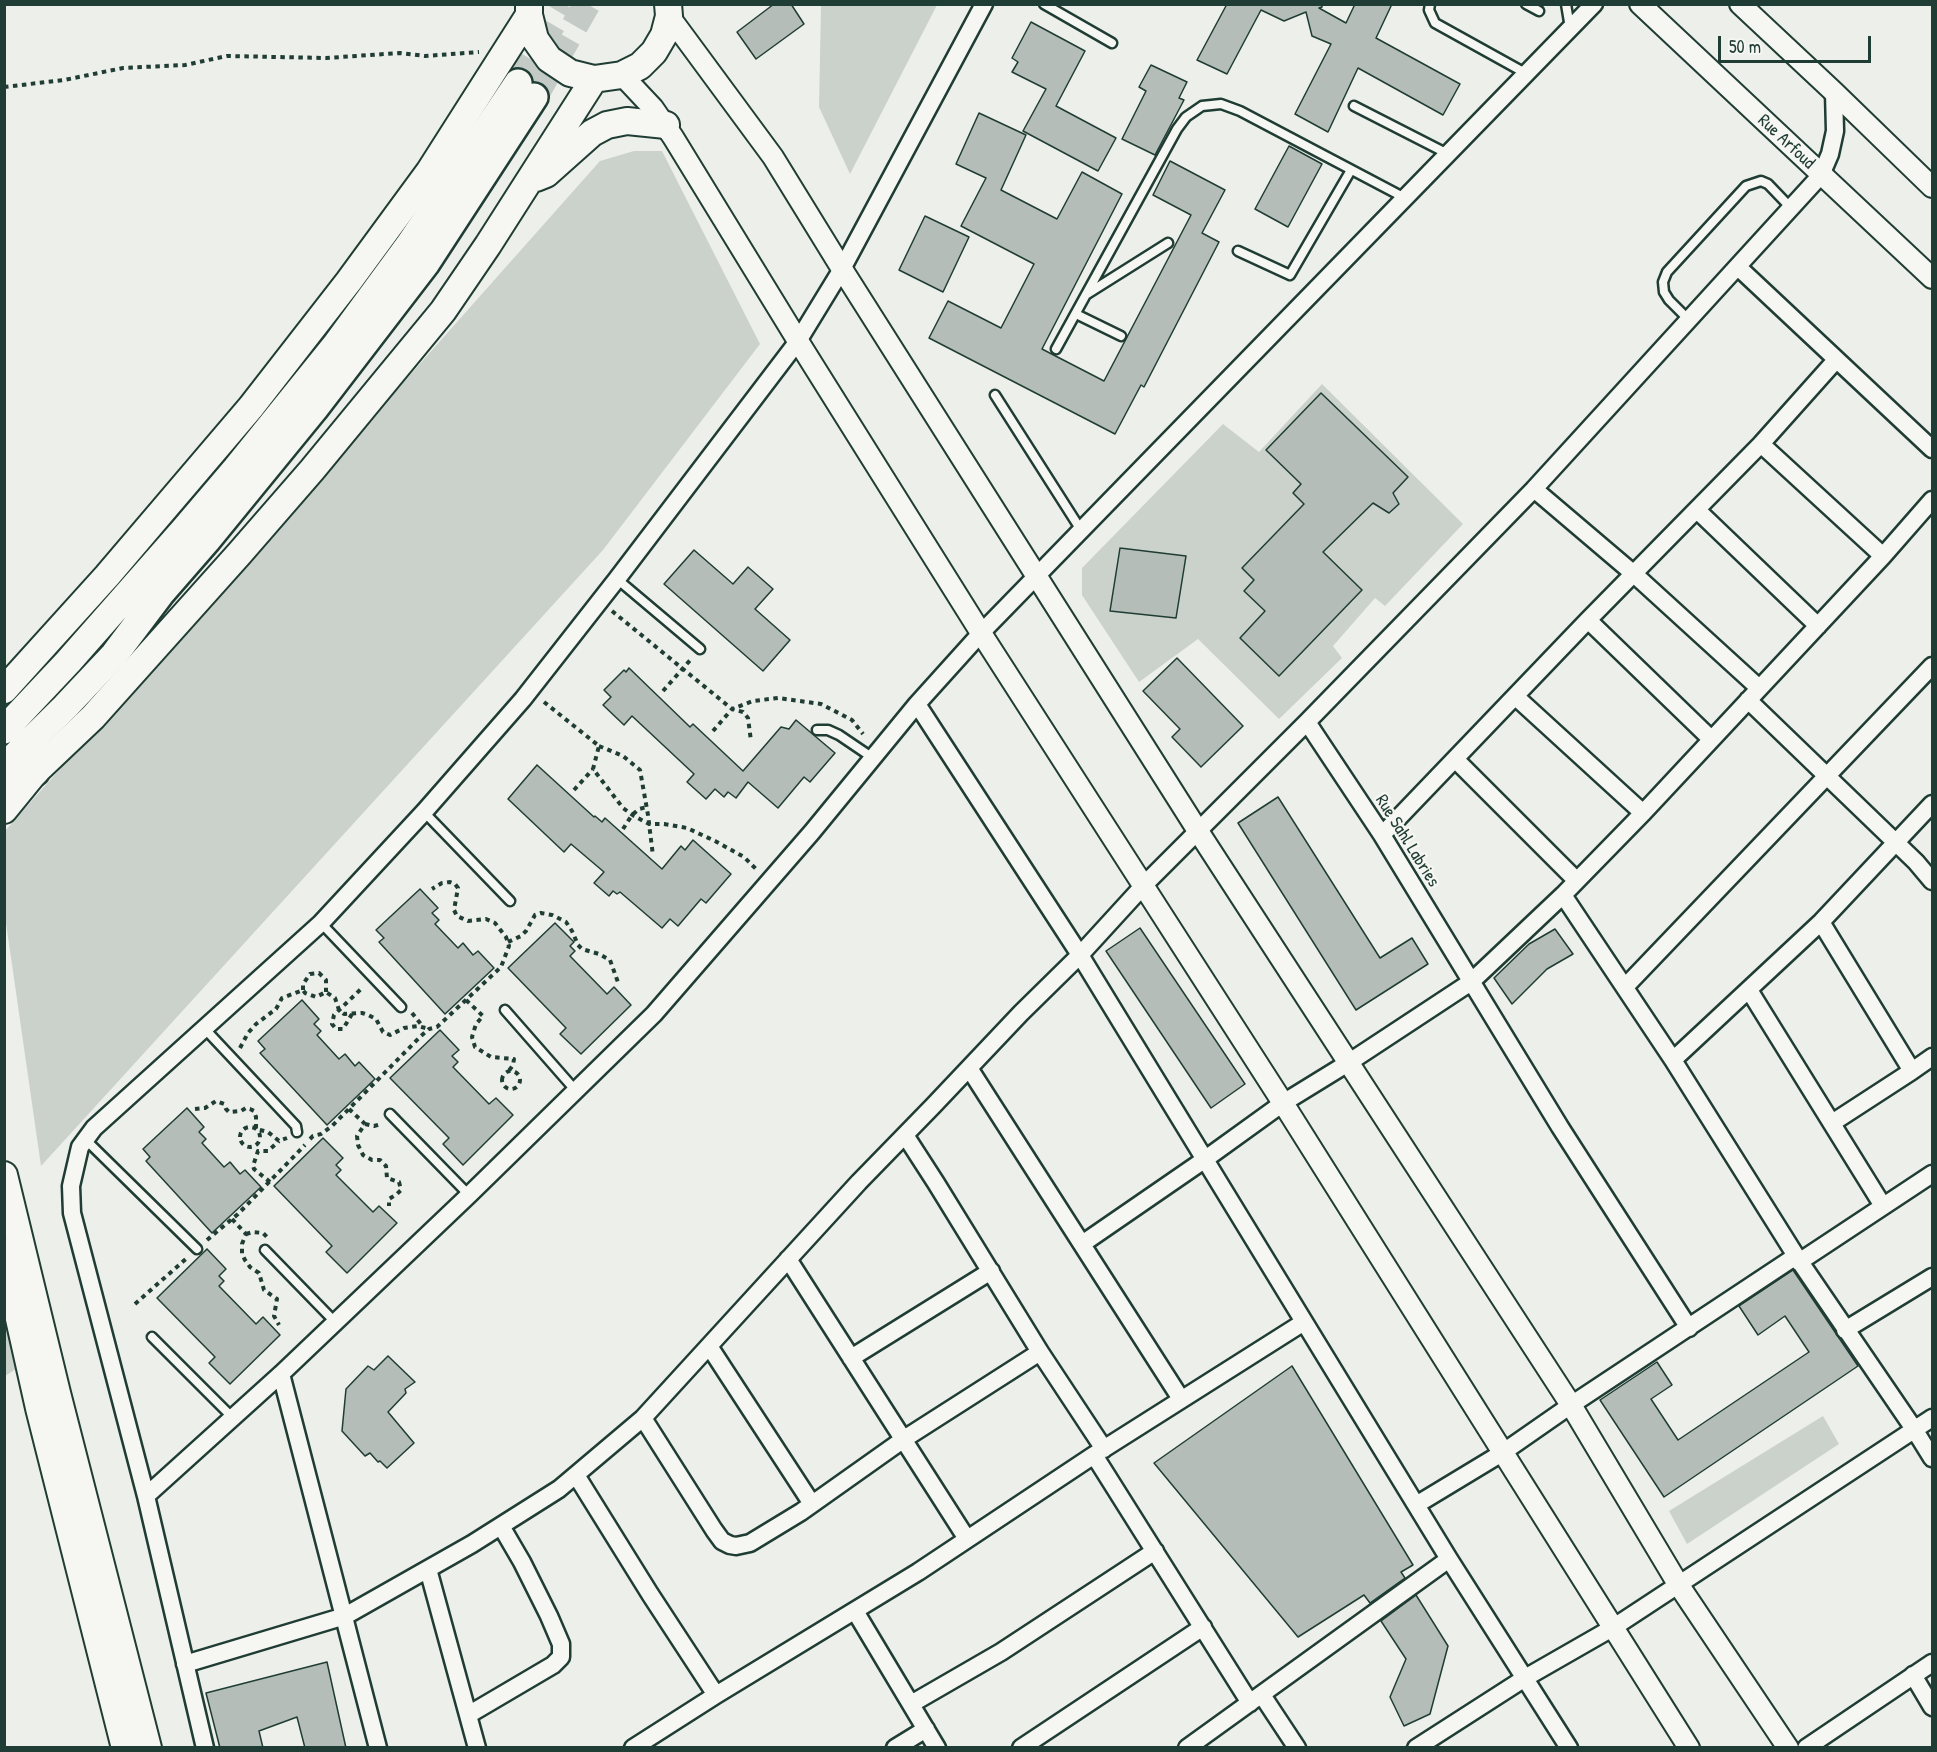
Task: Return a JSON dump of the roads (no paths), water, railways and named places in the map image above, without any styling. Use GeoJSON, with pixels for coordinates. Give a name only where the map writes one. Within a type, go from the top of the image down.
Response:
{"type":"FeatureCollection","features":[{"type":"Feature","properties":{"kind":"highway"},"geometry":{"type":"LineString","coordinates":[[4,730],[68,662],[200,512],[336,345],[526,90],[426,263],[321,400],[160,594],[114,655],[4,767]]}},
{"type":"Feature","properties":{"kind":"highway"},"geometry":{"type":"LineString","coordinates":[[4,794],[35,772]]}},
{"type":"Feature","properties":{"kind":"main road"},"geometry":{"type":"LineString","coordinates":[[4,690],[107,576],[251,407],[349,281],[429,172],[529,10]]}},
{"type":"Feature","properties":{"kind":"main road"},"geometry":{"type":"LineString","coordinates":[[529,10],[535,39],[549,59],[570,73],[594,79],[622,75],[640,66],[654,52],[664,35],[669,10]]}},
{"type":"Feature","properties":{"kind":"main road"},"geometry":{"type":"LineString","coordinates":[[4,810],[35,772],[93,717],[193,606],[312,470],[443,311],[594,79]]}},
{"type":"Feature","properties":{"kind":"main road"},"geometry":{"type":"LineString","coordinates":[[528,182],[546,174],[581,141],[607,125],[627,121],[666,125]]}},
{"type":"Feature","properties":{"kind":"main road"},"geometry":{"type":"LineString","coordinates":[[4,1175],[148,1748]]}},
{"type":"Feature","properties":{"kind":"main road"},"geometry":{"type":"LineString","coordinates":[[4,1252],[39,1408],[125,1748]]}},
{"type":"Feature","properties":{"kind":"street"},"geometry":{"type":"LineString","coordinates":[[205,1748],[146,1496],[72,1213],[71,1186],[80,1148],[94,1128],[321,923],[424,812],[530,690],[798,341],[842,269],[984,4]]}},
{"type":"Feature","properties":{"kind":"street"},"geometry":{"type":"LineString","coordinates":[[146,1496],[281,1374],[654,1014],[769,881],[866,753],[917,704],[1036,575],[1594,4]]}},
{"type":"Feature","properties":{"kind":"street","name":"Rue Arfoud"},"geometry":{"type":"LineString","coordinates":[[1640,4],[1932,278]]}},
{"type":"Feature","properties":{"kind":"street"},"geometry":{"type":"LineString","coordinates":[[1740,4],[1932,187]]}},
{"type":"Feature","properties":{"kind":"street"},"geometry":{"type":"LineString","coordinates":[[669,10],[773,157],[1198,831],[1571,1405],[1678,1584],[1788,1748]]}},
{"type":"Feature","properties":{"kind":"street"},"geometry":{"type":"LineString","coordinates":[[622,75],[666,125],[981,633],[1283,1103],[1689,1748]]}},
{"type":"Feature","properties":{"kind":"street"},"geometry":{"type":"LineString","coordinates":[[186,1664],[345,1616],[501,1526],[559,1489],[643,1418],[859,1182],[1021,1013],[1534,489],[1791,209],[1821,175],[1830,154],[1835,131],[1834,92]]}},
{"type":"Feature","properties":{"kind":"street"},"geometry":{"type":"LineString","coordinates":[[1738,267],[1932,449]]}},
{"type":"Feature","properties":{"kind":"street"},"geometry":{"type":"LineString","coordinates":[[1382,835],[1761,444],[1836,360]]}},
{"type":"Feature","properties":{"kind":"street"},"geometry":{"type":"LineString","coordinates":[[1761,444],[1883,556]]}},
{"type":"Feature","properties":{"kind":"street"},"geometry":{"type":"LineString","coordinates":[[1534,489],[1634,574],[1759,687]]}},
{"type":"Feature","properties":{"kind":"street"},"geometry":{"type":"LineString","coordinates":[[1082,1244],[1283,1103],[1471,982],[1563,895],[1643,813],[1883,556],[1932,500]]}},
{"type":"Feature","properties":{"kind":"street"},"geometry":{"type":"LineString","coordinates":[[1697,510],[1818,626]]}},
{"type":"Feature","properties":{"kind":"street"},"geometry":{"type":"LineString","coordinates":[[1588,620],[1711,740]]}},
{"type":"Feature","properties":{"kind":"street"},"geometry":{"type":"LineString","coordinates":[[1625,987],[1932,666]]}},
{"type":"Feature","properties":{"kind":"street"},"geometry":{"type":"LineString","coordinates":[[1516,697],[1643,813]]}},
{"type":"Feature","properties":{"kind":"street"},"geometry":{"type":"LineString","coordinates":[[1748,700],[1932,881]]}},
{"type":"Feature","properties":{"kind":"street"},"geometry":{"type":"LineString","coordinates":[[917,704],[1080,955],[1449,1559],[1569,1748]]}},
{"type":"Feature","properties":{"kind":"street","name":"Rue Sahl Labries"},"geometry":{"type":"LineString","coordinates":[[1307,722],[1382,835],[1560,1127],[1689,1328]]}},
{"type":"Feature","properties":{"kind":"street"},"geometry":{"type":"LineString","coordinates":[[1455,759],[1576,880]]}},
{"type":"Feature","properties":{"kind":"street"},"geometry":{"type":"LineString","coordinates":[[1673,1060],[1821,922],[1932,804]]}},
{"type":"Feature","properties":{"kind":"street"},"geometry":{"type":"LineString","coordinates":[[1563,895],[1673,1060],[1797,1259],[1932,1458]]}},
{"type":"Feature","properties":{"kind":"street"},"geometry":{"type":"LineString","coordinates":[[1821,922],[1912,1071]]}},
{"type":"Feature","properties":{"kind":"street"},"geometry":{"type":"LineString","coordinates":[[1749,990],[1883,1206]]}},
{"type":"Feature","properties":{"kind":"street"},"geometry":{"type":"LineString","coordinates":[[1832,1123],[1932,1058]]}},
{"type":"Feature","properties":{"kind":"street"},"geometry":{"type":"LineString","coordinates":[[969,1068],[1181,1400]]}},
{"type":"Feature","properties":{"kind":"street"},"geometry":{"type":"LineString","coordinates":[[905,1135],[1040,1352],[1155,1551],[1203,1628],[1256,1699],[1297,1748]]}},
{"type":"Feature","properties":{"kind":"street"},"geometry":{"type":"LineString","coordinates":[[1416,1505],[1502,1453],[1689,1328],[1932,1174]]}},
{"type":"Feature","properties":{"kind":"street"},"geometry":{"type":"LineString","coordinates":[[788,1259],[967,1539]]}},
{"type":"Feature","properties":{"kind":"street"},"geometry":{"type":"LineString","coordinates":[[851,1358],[991,1271]]}},
{"type":"Feature","properties":{"kind":"street"},"geometry":{"type":"LineString","coordinates":[[1845,1329],[1932,1277]]}},
{"type":"Feature","properties":{"kind":"street"},"geometry":{"type":"LineString","coordinates":[[634,1747],[855,1611],[1304,1322]]}},
{"type":"Feature","properties":{"kind":"street"},"geometry":{"type":"LineString","coordinates":[[709,1346],[812,1504]]}},
{"type":"Feature","properties":{"kind":"street"},"geometry":{"type":"LineString","coordinates":[[643,1418],[722,1541],[730,1545],[750,1543],[812,1504],[904,1439],[1040,1352]]}},
{"type":"Feature","properties":{"kind":"street"},"geometry":{"type":"LineString","coordinates":[[281,1374],[378,1748]]}},
{"type":"Feature","properties":{"kind":"street"},"geometry":{"type":"LineString","coordinates":[[1416,1748],[1525,1678],[1614,1627],[1932,1418]]}},
{"type":"Feature","properties":{"kind":"street"},"geometry":{"type":"LineString","coordinates":[[576,1475],[716,1695]]}},
{"type":"Feature","properties":{"kind":"street"},"geometry":{"type":"LineString","coordinates":[[468,1715],[553,1665],[561,1657],[561,1644],[549,1616],[501,1526]]}},
{"type":"Feature","properties":{"kind":"street"},"geometry":{"type":"LineString","coordinates":[[911,1704],[1001,1652],[1155,1551]]}},
{"type":"Feature","properties":{"kind":"street"},"geometry":{"type":"LineString","coordinates":[[1187,1748],[1449,1559]]}},
{"type":"Feature","properties":{"kind":"street"},"geometry":{"type":"LineString","coordinates":[[428,1569],[477,1748]]}},
{"type":"Feature","properties":{"kind":"street"},"geometry":{"type":"LineString","coordinates":[[855,1611],[937,1748]]}},
{"type":"Feature","properties":{"kind":"street"},"geometry":{"type":"LineString","coordinates":[[1021,1748],[1203,1628]]}},
{"type":"Feature","properties":{"kind":"street"},"geometry":{"type":"LineString","coordinates":[[1806,1748],[1932,1664]]}},
{"type":"Feature","properties":{"kind":"street"},"geometry":{"type":"LineString","coordinates":[[1913,1676],[1932,1707]]}},
{"type":"Feature","properties":{"kind":"street"},"geometry":{"type":"LineString","coordinates":[[895,1748],[926,1730]]}},
{"type":"Feature","properties":{"kind":"lane"},"geometry":{"type":"LineString","coordinates":[[1044,4],[1112,43]]}},
{"type":"Feature","properties":{"kind":"lane"},"geometry":{"type":"LineString","coordinates":[[1430,4],[1429,10],[1435,23],[1527,74]]}},
{"type":"Feature","properties":{"kind":"lane"},"geometry":{"type":"LineString","coordinates":[[1526,4],[1539,11]]}},
{"type":"Feature","properties":{"kind":"lane"},"geometry":{"type":"LineString","coordinates":[[1566,4],[1570,29]]}},
{"type":"Feature","properties":{"kind":"lane"},"geometry":{"type":"LineString","coordinates":[[1056,349],[1177,129],[1186,117],[1202,106],[1221,104],[1240,111],[1405,198]]}},
{"type":"Feature","properties":{"kind":"lane"},"geometry":{"type":"LineString","coordinates":[[1354,106],[1448,154]]}},
{"type":"Feature","properties":{"kind":"lane"},"geometry":{"type":"LineString","coordinates":[[1238,251],[1290,275],[1351,170]]}},
{"type":"Feature","properties":{"kind":"lane"},"geometry":{"type":"LineString","coordinates":[[1689,320],[1669,300],[1664,292],[1663,282],[1667,272],[1738,194],[1746,186],[1761,181],[1768,184],[1791,209]]}},
{"type":"Feature","properties":{"kind":"lane"},"geometry":{"type":"LineString","coordinates":[[1086,294],[1168,243]]}},
{"type":"Feature","properties":{"kind":"lane"},"geometry":{"type":"LineString","coordinates":[[1076,314],[1121,336]]}},
{"type":"Feature","properties":{"kind":"lane"},"geometry":{"type":"LineString","coordinates":[[995,395],[1081,530]]}},
{"type":"Feature","properties":{"kind":"lane"},"geometry":{"type":"LineString","coordinates":[[617,579],[700,649]]}},
{"type":"Feature","properties":{"kind":"lane"},"geometry":{"type":"LineString","coordinates":[[817,730],[828,730],[866,753]]}},
{"type":"Feature","properties":{"kind":"lane"},"geometry":{"type":"LineString","coordinates":[[424,812],[510,901]]}},
{"type":"Feature","properties":{"kind":"lane"},"geometry":{"type":"LineString","coordinates":[[321,923],[401,1007]]}},
{"type":"Feature","properties":{"kind":"lane"},"geometry":{"type":"LineString","coordinates":[[505,1010],[576,1091]]}},
{"type":"Feature","properties":{"kind":"lane"},"geometry":{"type":"LineString","coordinates":[[203,1028],[296,1126],[297,1132]]}},
{"type":"Feature","properties":{"kind":"lane"},"geometry":{"type":"LineString","coordinates":[[390,1114],[469,1195]]}},
{"type":"Feature","properties":{"kind":"lane"},"geometry":{"type":"LineString","coordinates":[[86,1140],[197,1249]]}},
{"type":"Feature","properties":{"kind":"lane"},"geometry":{"type":"LineString","coordinates":[[265,1250],[335,1322]]}},
{"type":"Feature","properties":{"kind":"lane"},"geometry":{"type":"LineString","coordinates":[[152,1337],[233,1418]]}},
{"type":"Feature","properties":{"kind":"tunnel"},"geometry":{"type":"LineString","coordinates":[[518,83],[564,4]]}},
{"type":"Feature","properties":{"kind":"tunnel"},"geometry":{"type":"LineString","coordinates":[[534,97],[587,4]]}}]}
